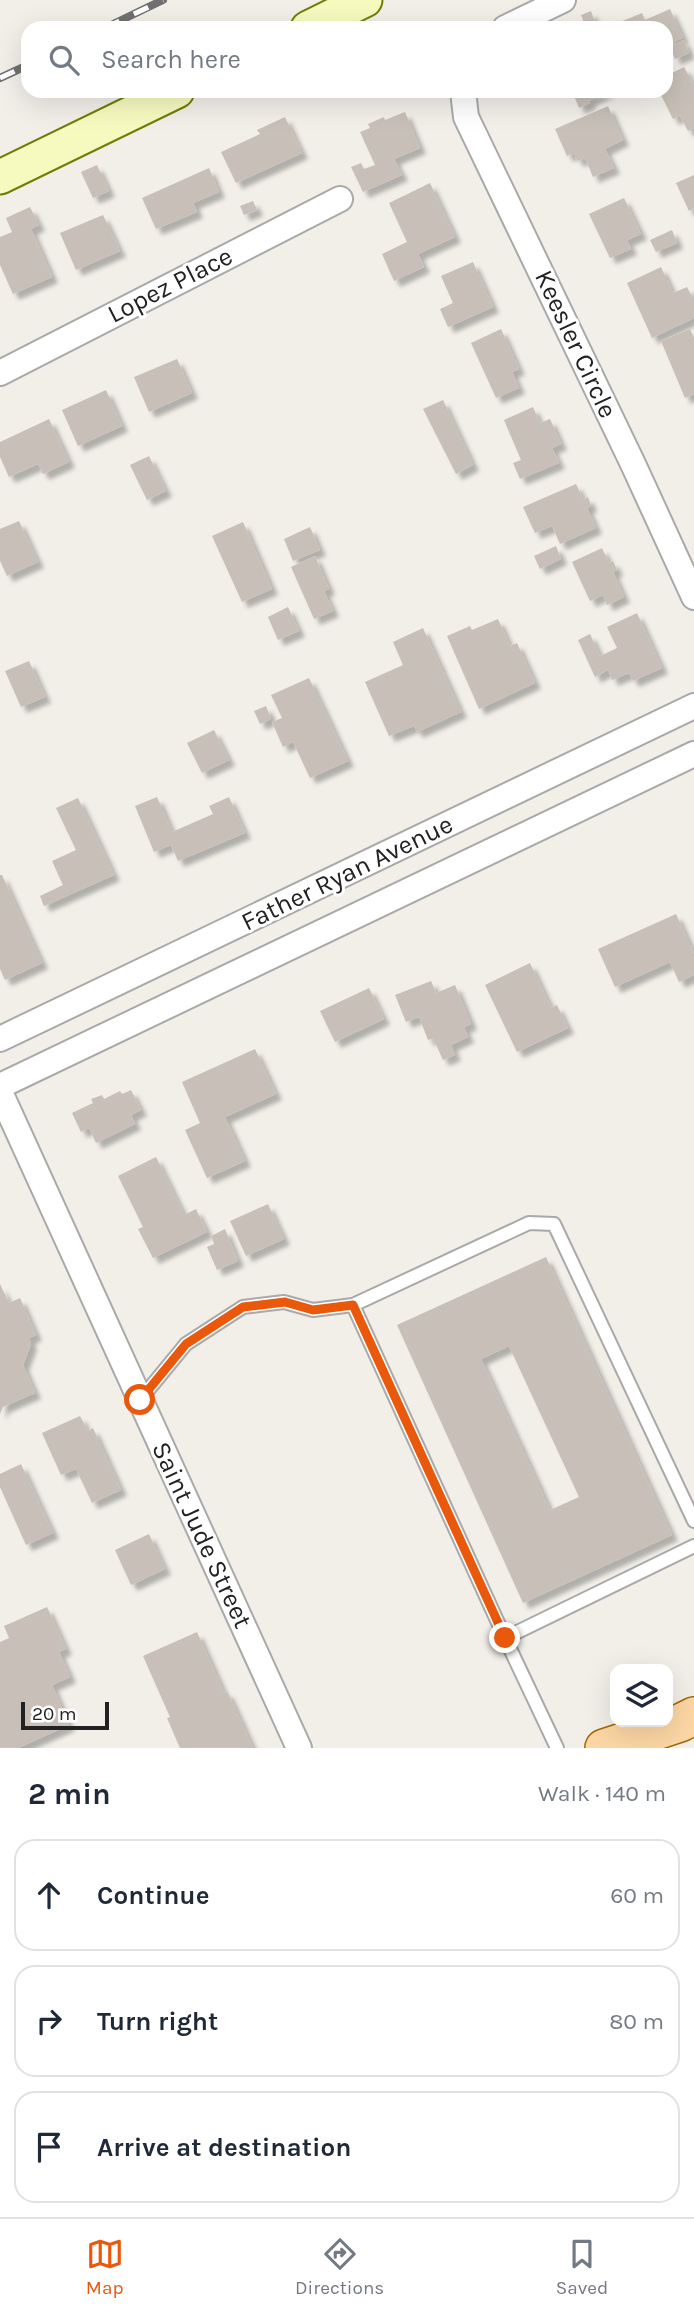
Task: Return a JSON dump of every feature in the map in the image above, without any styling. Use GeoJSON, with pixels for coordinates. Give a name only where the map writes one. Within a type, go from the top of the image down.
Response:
{"type":"FeatureCollection","features":[{"type":"Feature","properties":{"kind":"main road"},"geometry":{"type":"LineString","coordinates":[[322,21],[365,0]]}},
{"type":"Feature","properties":{"kind":"main road"},"geometry":{"type":"LineString","coordinates":[[0,177],[163,98]]}},
{"type":"Feature","properties":{"kind":"main road"},"geometry":{"type":"LineString","coordinates":[[604,1748],[694,1716]]}},
{"type":"Feature","properties":{"kind":"street"},"geometry":{"type":"LineString","coordinates":[[520,21],[563,0]]}},
{"type":"Feature","properties":{"kind":"street","name":"Keesler Circle"},"geometry":{"type":"LineString","coordinates":[[464,98],[466,117],[694,597]]}},
{"type":"Feature","properties":{"kind":"street","name":"Lopez Place"},"geometry":{"type":"LineString","coordinates":[[0,373],[341,199]]}},
{"type":"Feature","properties":{"kind":"street","name":"Father Ryan Avenue"},"geometry":{"type":"LineString","coordinates":[[0,1039],[694,706]]}},
{"type":"Feature","properties":{"kind":"street","name":"Father Ryan Avenue"},"geometry":{"type":"LineString","coordinates":[[0,1086],[694,754]]}},
{"type":"Feature","properties":{"kind":"street","name":"Saint Jude Street"},"geometry":{"type":"LineString","coordinates":[[0,1092],[299,1748]]}},
{"type":"Feature","properties":{"kind":"lane"},"geometry":{"type":"LineString","coordinates":[[140,1400],[186,1344],[243,1307],[285,1302],[313,1310],[353,1305],[529,1223],[554,1224],[694,1521]]}},
{"type":"Feature","properties":{"kind":"lane"},"geometry":{"type":"LineString","coordinates":[[353,1305],[556,1748]]}},
{"type":"Feature","properties":{"kind":"lane"},"geometry":{"type":"LineString","coordinates":[[505,1638],[694,1546]]}},
{"type":"Feature","properties":{"kind":"building"},"geometry":{"type":"Polygon","coordinates":[[[670,9],[683,38],[673,42],[673,21],[622,21],[642,13],[645,20],[670,9]]]}},
{"type":"Feature","properties":{"kind":"building"},"geometry":{"type":"Polygon","coordinates":[[[591,11],[595,21],[583,21],[581,15],[591,11]]]}},
{"type":"Feature","properties":{"kind":"building"},"geometry":{"type":"Polygon","coordinates":[[[684,40],[689,53],[675,59],[673,45],[684,40]]]}},
{"type":"Feature","properties":{"kind":"building"},"geometry":{"type":"Polygon","coordinates":[[[684,67],[694,85],[694,128],[688,131],[680,116],[673,119],[662,98],[673,98],[673,72],[684,67]]]}},
{"type":"Feature","properties":{"kind":"building"},"geometry":{"type":"Polygon","coordinates":[[[575,98],[593,98],[589,100],[590,103],[579,108],[575,98]]]}},
{"type":"Feature","properties":{"kind":"building"},"geometry":{"type":"Polygon","coordinates":[[[608,106],[623,140],[605,149],[614,168],[593,177],[585,158],[577,161],[574,153],[567,156],[555,129],[608,106]]]}},
{"type":"Feature","properties":{"kind":"building"},"geometry":{"type":"Polygon","coordinates":[[[405,112],[420,148],[394,159],[402,175],[363,192],[351,167],[361,163],[364,169],[375,165],[360,132],[370,128],[368,124],[405,112]]]}},
{"type":"Feature","properties":{"kind":"building"},"geometry":{"type":"Polygon","coordinates":[[[285,117],[302,153],[236,183],[221,152],[260,134],[257,130],[285,117]]]}},
{"type":"Feature","properties":{"kind":"building"},"geometry":{"type":"Polygon","coordinates":[[[97,165],[109,191],[93,198],[81,172],[97,165]]]}},
{"type":"Feature","properties":{"kind":"building"},"geometry":{"type":"Polygon","coordinates":[[[209,168],[219,192],[193,203],[197,212],[156,229],[142,198],[209,168]]]}},
{"type":"Feature","properties":{"kind":"building"},"geometry":{"type":"Polygon","coordinates":[[[694,175],[694,208],[689,211],[676,183],[694,175]]]}},
{"type":"Feature","properties":{"kind":"building"},"geometry":{"type":"Polygon","coordinates":[[[430,183],[455,237],[418,254],[424,267],[394,281],[382,254],[407,242],[389,203],[430,183]]]}},
{"type":"Feature","properties":{"kind":"building"},"geometry":{"type":"Polygon","coordinates":[[[624,198],[641,234],[627,240],[631,249],[610,258],[589,214],[624,198]]]}},
{"type":"Feature","properties":{"kind":"building"},"geometry":{"type":"Polygon","coordinates":[[[253,201],[257,210],[244,215],[240,206],[253,201]]]}},
{"type":"Feature","properties":{"kind":"building"},"geometry":{"type":"Polygon","coordinates":[[[30,207],[39,225],[31,229],[52,277],[13,294],[0,265],[0,237],[12,232],[6,218],[30,207]]]}},
{"type":"Feature","properties":{"kind":"building"},"geometry":{"type":"Polygon","coordinates":[[[103,215],[120,251],[76,270],[60,233],[103,215]]]}},
{"type":"Feature","properties":{"kind":"building"},"geometry":{"type":"Polygon","coordinates":[[[672,230],[677,243],[656,252],[650,240],[672,230]]]}},
{"type":"Feature","properties":{"kind":"building"},"geometry":{"type":"Polygon","coordinates":[[[473,262],[493,307],[448,327],[440,309],[453,303],[441,276],[473,262]]]}},
{"type":"Feature","properties":{"kind":"building"},"geometry":{"type":"Polygon","coordinates":[[[661,267],[673,293],[687,287],[692,297],[694,296],[694,318],[652,338],[627,283],[661,267]]]}},
{"type":"Feature","properties":{"kind":"building"},"geometry":{"type":"Polygon","coordinates":[[[501,329],[519,369],[512,372],[519,388],[496,398],[471,343],[501,329]]]}},
{"type":"Feature","properties":{"kind":"building"},"geometry":{"type":"Polygon","coordinates":[[[690,329],[694,338],[694,394],[685,398],[661,341],[690,329]]]}},
{"type":"Feature","properties":{"kind":"building"},"geometry":{"type":"Polygon","coordinates":[[[177,359],[192,393],[149,412],[134,377],[177,359]]]}},
{"type":"Feature","properties":{"kind":"building"},"geometry":{"type":"Polygon","coordinates":[[[106,390],[122,426],[78,446],[62,410],[106,390]]]}},
{"type":"Feature","properties":{"kind":"building"},"geometry":{"type":"Polygon","coordinates":[[[443,400],[473,465],[456,474],[423,409],[443,400]]]}},
{"type":"Feature","properties":{"kind":"building"},"geometry":{"type":"Polygon","coordinates":[[[533,407],[540,423],[550,419],[561,444],[552,448],[559,463],[520,479],[513,463],[521,460],[504,420],[533,407]]]}},
{"type":"Feature","properties":{"kind":"building"},"geometry":{"type":"Polygon","coordinates":[[[49,419],[69,462],[43,474],[38,464],[9,477],[0,457],[0,442],[49,419]]]}},
{"type":"Feature","properties":{"kind":"building"},"geometry":{"type":"Polygon","coordinates":[[[149,456],[166,491],[147,500],[130,465],[149,456]]]}},
{"type":"Feature","properties":{"kind":"building"},"geometry":{"type":"Polygon","coordinates":[[[576,484],[583,499],[588,497],[591,506],[587,508],[596,528],[560,544],[552,526],[535,533],[523,507],[576,484]]]}},
{"type":"Feature","properties":{"kind":"building"},"geometry":{"type":"Polygon","coordinates":[[[19,521],[38,562],[7,576],[0,561],[0,529],[19,521]]]}},
{"type":"Feature","properties":{"kind":"building"},"geometry":{"type":"Polygon","coordinates":[[[243,522],[272,589],[242,602],[212,536],[243,522]]]}},
{"type":"Feature","properties":{"kind":"building"},"geometry":{"type":"Polygon","coordinates":[[[310,527],[320,550],[293,561],[284,539],[310,527]]]}},
{"type":"Feature","properties":{"kind":"building"},"geometry":{"type":"Polygon","coordinates":[[[556,546],[561,559],[540,569],[534,556],[556,546]]]}},
{"type":"Feature","properties":{"kind":"building"},"geometry":{"type":"Polygon","coordinates":[[[602,548],[609,563],[613,561],[617,570],[613,572],[624,597],[607,605],[603,595],[590,601],[572,562],[602,548]]]}},
{"type":"Feature","properties":{"kind":"building"},"geometry":{"type":"Polygon","coordinates":[[[315,556],[329,589],[324,591],[333,611],[314,619],[291,567],[315,556]]]}},
{"type":"Feature","properties":{"kind":"building"},"geometry":{"type":"Polygon","coordinates":[[[288,607],[299,631],[278,640],[268,617],[288,607]]]}},
{"type":"Feature","properties":{"kind":"building"},"geometry":{"type":"Polygon","coordinates":[[[637,613],[662,668],[633,681],[629,673],[612,680],[608,670],[595,677],[578,640],[590,634],[600,656],[617,648],[607,627],[637,613]]]}},
{"type":"Feature","properties":{"kind":"building"},"geometry":{"type":"Polygon","coordinates":[[[498,619],[510,646],[517,643],[535,683],[479,709],[447,636],[470,626],[472,630],[498,619]]]}},
{"type":"Feature","properties":{"kind":"building"},"geometry":{"type":"Polygon","coordinates":[[[423,628],[461,712],[417,732],[414,726],[389,736],[365,682],[403,665],[393,642],[423,628]]]}},
{"type":"Feature","properties":{"kind":"building"},"geometry":{"type":"Polygon","coordinates":[[[29,661],[45,697],[21,707],[5,671],[29,661]]]}},
{"type":"Feature","properties":{"kind":"building"},"geometry":{"type":"Polygon","coordinates":[[[309,678],[348,761],[310,778],[293,742],[283,747],[272,722],[282,718],[271,695],[309,678]]]}},
{"type":"Feature","properties":{"kind":"building"},"geometry":{"type":"Polygon","coordinates":[[[266,706],[271,719],[260,724],[254,711],[266,706]]]}},
{"type":"Feature","properties":{"kind":"building"},"geometry":{"type":"Polygon","coordinates":[[[214,730],[229,760],[202,773],[187,743],[214,730]]]}},
{"type":"Feature","properties":{"kind":"building"},"geometry":{"type":"Polygon","coordinates":[[[157,797],[172,832],[213,814],[209,806],[229,797],[245,833],[178,861],[171,845],[154,852],[135,806],[157,797]]]}},
{"type":"Feature","properties":{"kind":"building"},"geometry":{"type":"Polygon","coordinates":[[[78,798],[114,875],[44,906],[40,896],[63,885],[52,861],[76,850],[56,808],[78,798]]]}},
{"type":"Feature","properties":{"kind":"building"},"geometry":{"type":"Polygon","coordinates":[[[0,875],[42,963],[5,980],[0,969],[0,875]]]}},
{"type":"Feature","properties":{"kind":"building"},"geometry":{"type":"Polygon","coordinates":[[[676,914],[694,954],[694,975],[679,982],[670,962],[615,987],[598,949],[676,914]]]}},
{"type":"Feature","properties":{"kind":"building"},"geometry":{"type":"Polygon","coordinates":[[[530,963],[551,1008],[557,1005],[568,1028],[517,1052],[485,985],[530,963]]]}},
{"type":"Feature","properties":{"kind":"building"},"geometry":{"type":"Polygon","coordinates":[[[431,981],[436,993],[455,985],[471,1024],[464,1027],[468,1037],[451,1045],[455,1055],[443,1060],[433,1038],[428,1040],[419,1017],[406,1022],[395,995],[431,981]]]}},
{"type":"Feature","properties":{"kind":"building"},"geometry":{"type":"Polygon","coordinates":[[[369,988],[384,1019],[335,1042],[320,1011],[369,988]]]}},
{"type":"Feature","properties":{"kind":"building"},"geometry":{"type":"Polygon","coordinates":[[[255,1049],[276,1094],[225,1117],[245,1161],[207,1178],[185,1130],[200,1123],[182,1082],[255,1049]]]}},
{"type":"Feature","properties":{"kind":"building"},"geometry":{"type":"Polygon","coordinates":[[[131,1090],[141,1110],[131,1115],[135,1124],[96,1143],[89,1128],[81,1132],[72,1113],[93,1103],[91,1099],[102,1095],[104,1099],[120,1091],[122,1094],[131,1090]]]}},
{"type":"Feature","properties":{"kind":"building"},"geometry":{"type":"Polygon","coordinates":[[[156,1157],[184,1215],[196,1209],[207,1232],[153,1258],[138,1229],[143,1227],[118,1176],[156,1157]]]}},
{"type":"Feature","properties":{"kind":"building"},"geometry":{"type":"Polygon","coordinates":[[[268,1204],[284,1239],[246,1256],[230,1221],[268,1204]]]}},
{"type":"Feature","properties":{"kind":"building"},"geometry":{"type":"Polygon","coordinates":[[[225,1229],[238,1261],[217,1270],[207,1247],[214,1244],[211,1236],[225,1229]]]}},
{"type":"Feature","properties":{"kind":"building"},"geometry":{"type":"Polygon","coordinates":[[[546,1257],[672,1535],[523,1603],[397,1325],[546,1257]],[[509,1346],[481,1359],[550,1510],[579,1497],[509,1346]]]}},
{"type":"Feature","properties":{"kind":"building"},"geometry":{"type":"Polygon","coordinates":[[[0,1284],[9,1303],[20,1298],[36,1335],[29,1338],[31,1344],[23,1365],[35,1393],[3,1407],[0,1414],[0,1284]]]}},
{"type":"Feature","properties":{"kind":"building"},"geometry":{"type":"Polygon","coordinates":[[[80,1416],[88,1431],[93,1428],[121,1490],[92,1503],[76,1469],[61,1475],[42,1433],[80,1416]]]}},
{"type":"Feature","properties":{"kind":"building"},"geometry":{"type":"Polygon","coordinates":[[[21,1464],[53,1533],[26,1545],[0,1487],[0,1474],[21,1464]]]}},
{"type":"Feature","properties":{"kind":"building"},"geometry":{"type":"Polygon","coordinates":[[[149,1534],[165,1569],[131,1585],[115,1550],[149,1534]]]}},
{"type":"Feature","properties":{"kind":"building"},"geometry":{"type":"Polygon","coordinates":[[[47,1607],[66,1649],[59,1652],[70,1677],[52,1685],[69,1725],[18,1748],[0,1748],[0,1642],[9,1638],[4,1626],[47,1607]]]}},
{"type":"Feature","properties":{"kind":"building"},"geometry":{"type":"Polygon","coordinates":[[[197,1632],[224,1693],[227,1691],[253,1748],[180,1748],[167,1718],[170,1717],[143,1656],[197,1632]]]}},
{"type":"Feature","properties":{"kind":"railway"},"geometry":{"type":"LineString","coordinates":[[120,21],[163,0]]}},
{"type":"Feature","properties":{"kind":"railway"},"geometry":{"type":"LineString","coordinates":[[0,78],[21,68]]}},
{"type":"Feature","properties":{"kind":"route"},"geometry":{"type":"LineString","coordinates":[[140,1400],[186,1344],[243,1307],[285,1302],[313,1310],[353,1305],[505,1638]]}}]}
